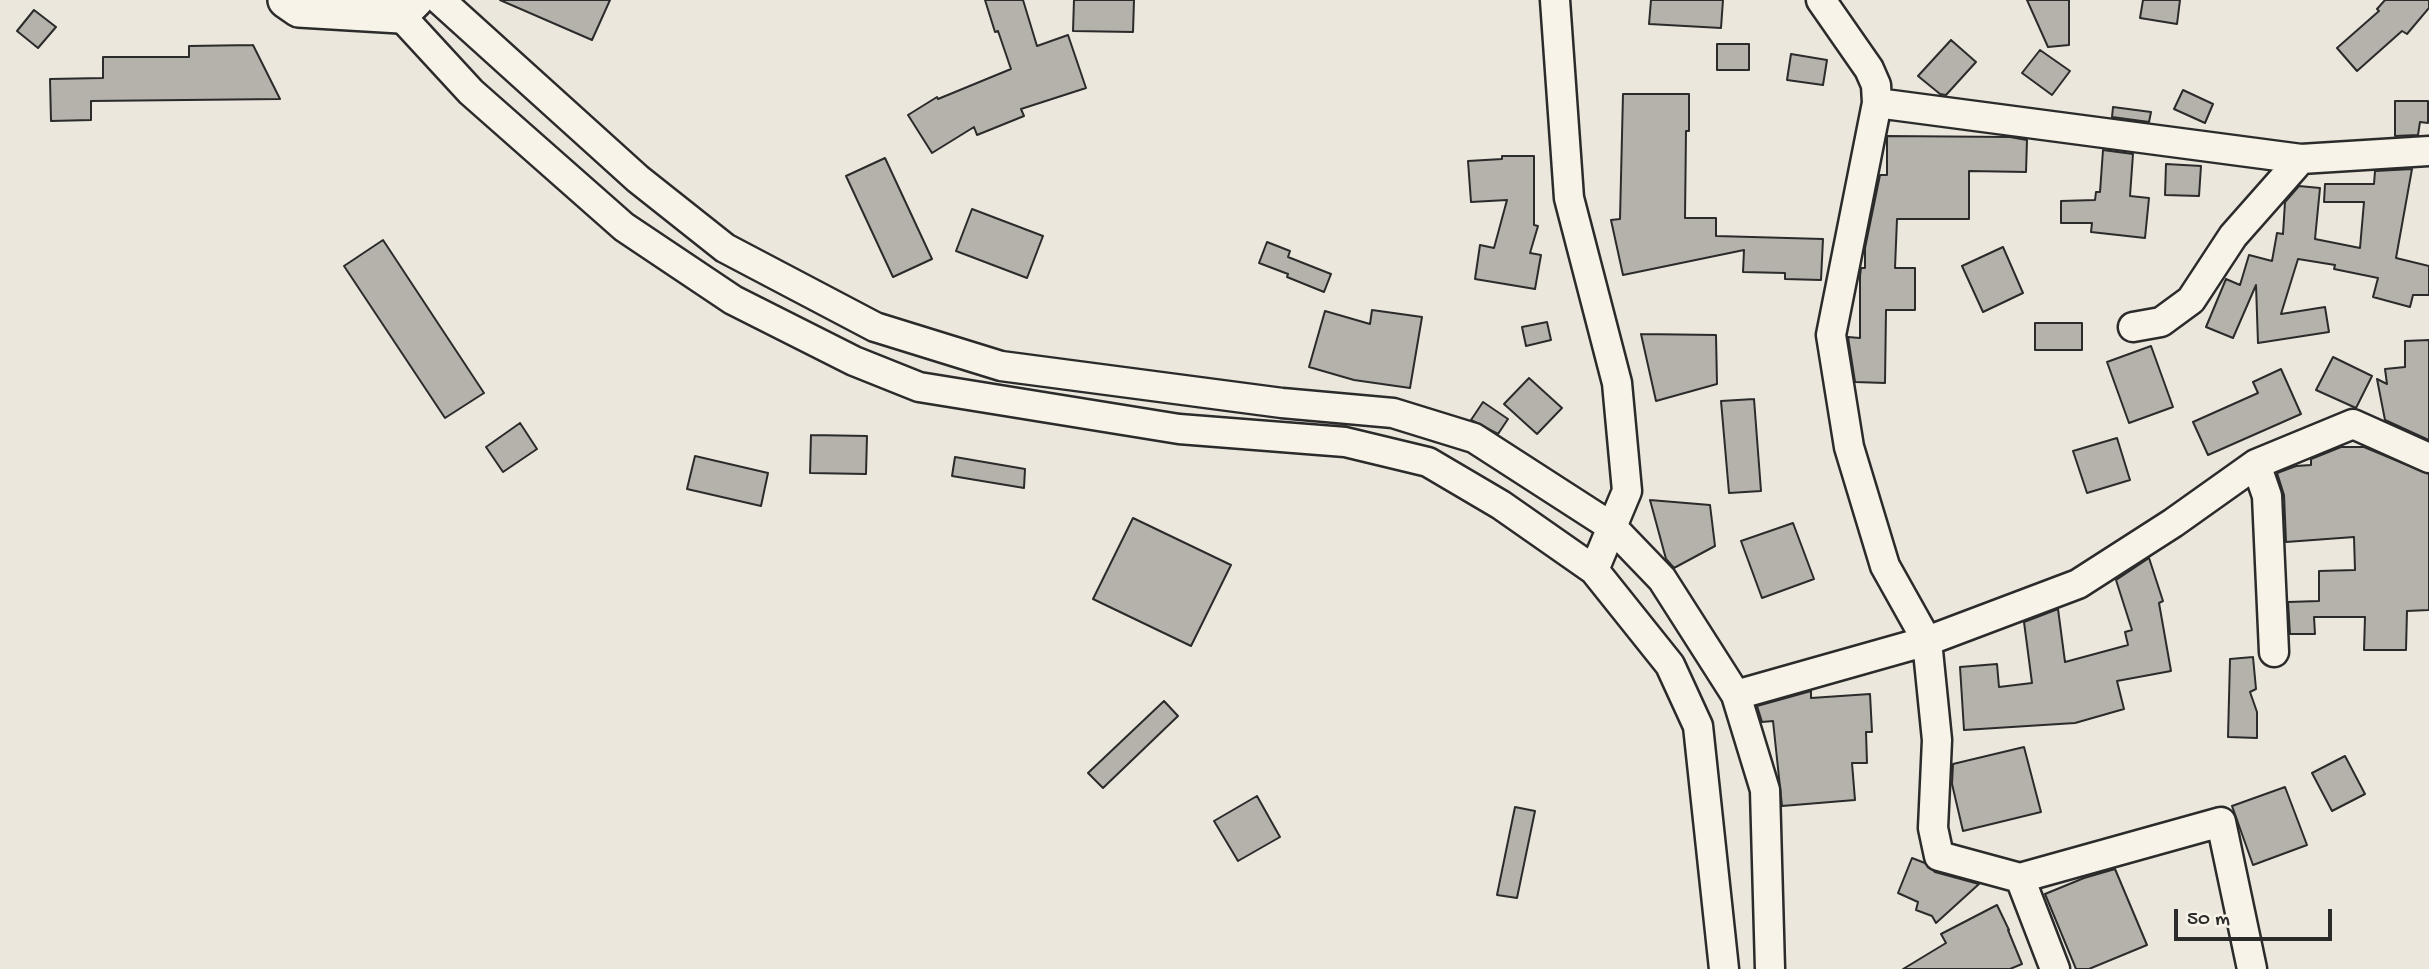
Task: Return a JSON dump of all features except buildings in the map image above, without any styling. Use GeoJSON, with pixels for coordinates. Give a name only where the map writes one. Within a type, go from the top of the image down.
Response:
{"type":"FeatureCollection","features":[{"type":"Feature","properties":{"kind":"main road"},"geometry":{"type":"LineString","coordinates":[[286,0],[299,9],[402,5]]}},
{"type":"Feature","properties":{"kind":"street"},"geometry":{"type":"LineString","coordinates":[[440,0],[638,179],[725,248],[875,327],[1001,366],[1282,403],[1393,413],[1474,438],[1612,527],[1662,579],[1736,695],[1765,790],[1770,969]]}},
{"type":"Feature","properties":{"kind":"street"},"geometry":{"type":"LineString","coordinates":[[1555,0],[1569,198],[1617,383],[1627,491],[1594,570]]}},
{"type":"Feature","properties":{"kind":"street"},"geometry":{"type":"LineString","coordinates":[[1821,0],[1869,69],[1876,85],[1877,103],[1831,335],[1849,447],[1885,566],[1927,641],[1937,740],[1933,828],[1939,856],[2020,878],[2221,822],[2252,969]]}},
{"type":"Feature","properties":{"kind":"street"},"geometry":{"type":"LineString","coordinates":[[402,5],[471,92],[624,227],[733,300],[854,361],[919,387],[1179,429],[1345,442],[1428,462],[1501,505],[1594,570],[1670,664],[1698,726],[1724,969]]}},
{"type":"Feature","properties":{"kind":"street"},"geometry":{"type":"LineString","coordinates":[[1877,103],[2301,159],[2429,151]]}},
{"type":"Feature","properties":{"kind":"street"},"geometry":{"type":"LineString","coordinates":[[2133,327],[2161,322],[2191,300],[2233,236],[2301,159]]}},
{"type":"Feature","properties":{"kind":"street"},"geometry":{"type":"LineString","coordinates":[[1736,695],[1927,641],[2078,584],[2173,523],[2256,464],[2353,424],[2429,458]]}},
{"type":"Feature","properties":{"kind":"street"},"geometry":{"type":"LineString","coordinates":[[2256,464],[2267,496],[2274,652]]}},
{"type":"Feature","properties":{"kind":"street"},"geometry":{"type":"LineString","coordinates":[[2020,878],[2055,969]]}}]}
